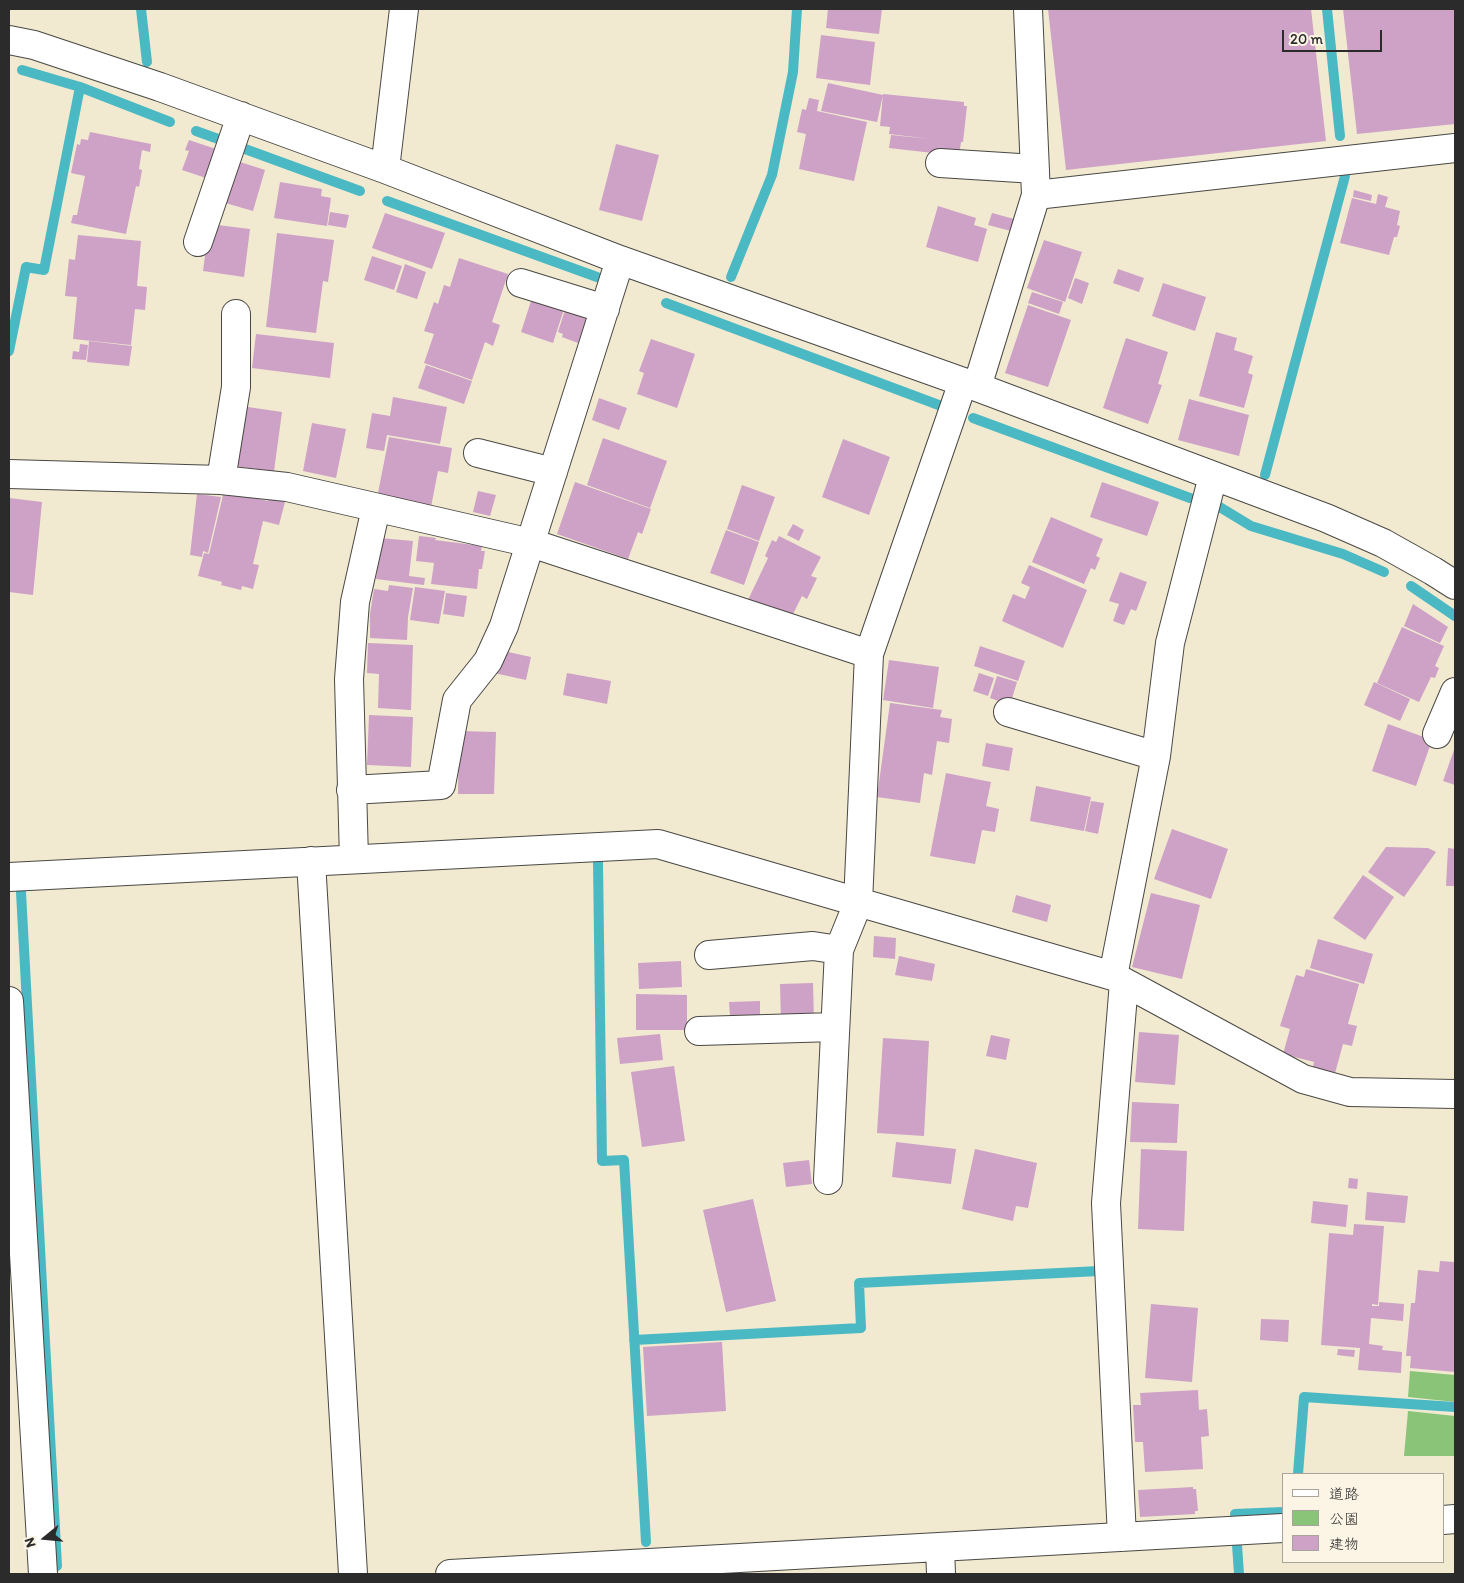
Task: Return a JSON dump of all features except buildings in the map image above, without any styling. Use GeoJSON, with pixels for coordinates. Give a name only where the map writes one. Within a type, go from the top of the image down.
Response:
{"type":"FeatureCollection","features":[{"type":"Feature","properties":{"kind":"street"},"geometry":{"type":"LineString","coordinates":[[385,169],[404,9]]}},
{"type":"Feature","properties":{"kind":"street"},"geometry":{"type":"LineString","coordinates":[[828,1180],[839,950],[858,903],[869,654],[970,384],[1035,182],[1028,9]]}},
{"type":"Feature","properties":{"kind":"street"},"geometry":{"type":"LineString","coordinates":[[9,40],[43,48],[241,116],[385,169],[620,260],[970,384],[1326,518],[1375,540],[1455,585]]}},
{"type":"Feature","properties":{"kind":"street"},"geometry":{"type":"LineString","coordinates":[[198,242],[241,116]]}},
{"type":"Feature","properties":{"kind":"street"},"geometry":{"type":"LineString","coordinates":[[940,163],[1035,182],[1455,148]]}},
{"type":"Feature","properties":{"kind":"street"},"geometry":{"type":"LineString","coordinates":[[351,790],[441,785],[458,700],[488,661],[504,626],[620,260]]}},
{"type":"Feature","properties":{"kind":"street"},"geometry":{"type":"LineString","coordinates":[[521,283],[604,309]]}},
{"type":"Feature","properties":{"kind":"street"},"geometry":{"type":"LineString","coordinates":[[221,480],[236,387],[236,314]]}},
{"type":"Feature","properties":{"kind":"street"},"geometry":{"type":"LineString","coordinates":[[478,453],[553,472]]}},
{"type":"Feature","properties":{"kind":"street"},"geometry":{"type":"LineString","coordinates":[[9,474],[221,480],[287,487],[531,543],[869,654]]}},
{"type":"Feature","properties":{"kind":"street"},"geometry":{"type":"LineString","coordinates":[[1122,1537],[1106,1203],[1118,979],[1156,756],[1170,643],[1213,476]]}},
{"type":"Feature","properties":{"kind":"street"},"geometry":{"type":"LineString","coordinates":[[354,858],[349,679],[355,602],[376,508]]}},
{"type":"Feature","properties":{"kind":"street"},"geometry":{"type":"LineString","coordinates":[[1436,734],[1455,692]]}},
{"type":"Feature","properties":{"kind":"street"},"geometry":{"type":"LineString","coordinates":[[1008,712],[1156,756]]}},
{"type":"Feature","properties":{"kind":"street"},"geometry":{"type":"LineString","coordinates":[[9,877],[658,844],[1118,979],[1304,1079],[1350,1092],[1455,1094]]}},
{"type":"Feature","properties":{"kind":"street"},"geometry":{"type":"LineString","coordinates":[[310,861],[353,1574]]}},
{"type":"Feature","properties":{"kind":"street"},"geometry":{"type":"LineString","coordinates":[[709,955],[813,946],[839,950]]}},
{"type":"Feature","properties":{"kind":"street"},"geometry":{"type":"LineString","coordinates":[[9,1001],[13,1141],[42,1574]]}},
{"type":"Feature","properties":{"kind":"street"},"geometry":{"type":"LineString","coordinates":[[699,1031],[836,1027]]}},
{"type":"Feature","properties":{"kind":"street"},"geometry":{"type":"LineString","coordinates":[[450,1574],[1282,1528]]}},
{"type":"Feature","properties":{"kind":"street"},"geometry":{"type":"LineString","coordinates":[[940,1547],[941,1574]]}},
{"type":"Feature","properties":{"kind":"green space"},"geometry":{"type":"Polygon","coordinates":[[[1410,1371],[1455,1375],[1455,1402],[1408,1397],[1410,1371]]]}},
{"type":"Feature","properties":{"kind":"green space"},"geometry":{"type":"Polygon","coordinates":[[[1408,1411],[1455,1416],[1455,1456],[1404,1456],[1408,1411]]]}},
{"type":"Feature","properties":{"kind":"waterway"},"geometry":{"type":"LineString","coordinates":[[141,9],[147,62]]}},
{"type":"Feature","properties":{"kind":"waterway"},"geometry":{"type":"LineString","coordinates":[[731,277],[772,175],[793,72],[797,9]]}},
{"type":"Feature","properties":{"kind":"waterway"},"geometry":{"type":"LineString","coordinates":[[1327,9],[1340,136]]}},
{"type":"Feature","properties":{"kind":"waterway"},"geometry":{"type":"LineString","coordinates":[[22,70],[80,87],[170,122]]}},
{"type":"Feature","properties":{"kind":"waterway"},"geometry":{"type":"LineString","coordinates":[[9,351],[26,267],[44,270],[80,87]]}},
{"type":"Feature","properties":{"kind":"waterway"},"geometry":{"type":"LineString","coordinates":[[196,131],[221,140]]}},
{"type":"Feature","properties":{"kind":"waterway"},"geometry":{"type":"LineString","coordinates":[[245,149],[360,191]]}},
{"type":"Feature","properties":{"kind":"waterway"},"geometry":{"type":"LineString","coordinates":[[1265,475],[1345,176]]}},
{"type":"Feature","properties":{"kind":"waterway"},"geometry":{"type":"LineString","coordinates":[[387,201],[597,277]]}},
{"type":"Feature","properties":{"kind":"waterway"},"geometry":{"type":"LineString","coordinates":[[666,303],[944,407]]}},
{"type":"Feature","properties":{"kind":"waterway"},"geometry":{"type":"LineString","coordinates":[[973,418],[1190,498]]}},
{"type":"Feature","properties":{"kind":"waterway"},"geometry":{"type":"LineString","coordinates":[[1218,506],[1251,526],[1343,554],[1384,572]]}},
{"type":"Feature","properties":{"kind":"waterway"},"geometry":{"type":"LineString","coordinates":[[1411,586],[1455,616]]}},
{"type":"Feature","properties":{"kind":"waterway"},"geometry":{"type":"LineString","coordinates":[[598,862],[602,1161],[624,1160],[646,1542]]}},
{"type":"Feature","properties":{"kind":"waterway"},"geometry":{"type":"LineString","coordinates":[[21,892],[57,1566]]}},
{"type":"Feature","properties":{"kind":"waterway"},"geometry":{"type":"LineString","coordinates":[[634,1340],[861,1328],[859,1283],[1099,1271]]}},
{"type":"Feature","properties":{"kind":"waterway"},"geometry":{"type":"LineString","coordinates":[[1298,1473],[1304,1397],[1455,1407]]}},
{"type":"Feature","properties":{"kind":"waterway"},"geometry":{"type":"LineString","coordinates":[[1235,1514],[1282,1512]]}},
{"type":"Feature","properties":{"kind":"waterway"},"geometry":{"type":"LineString","coordinates":[[1237,1545],[1239,1574]]}}]}
